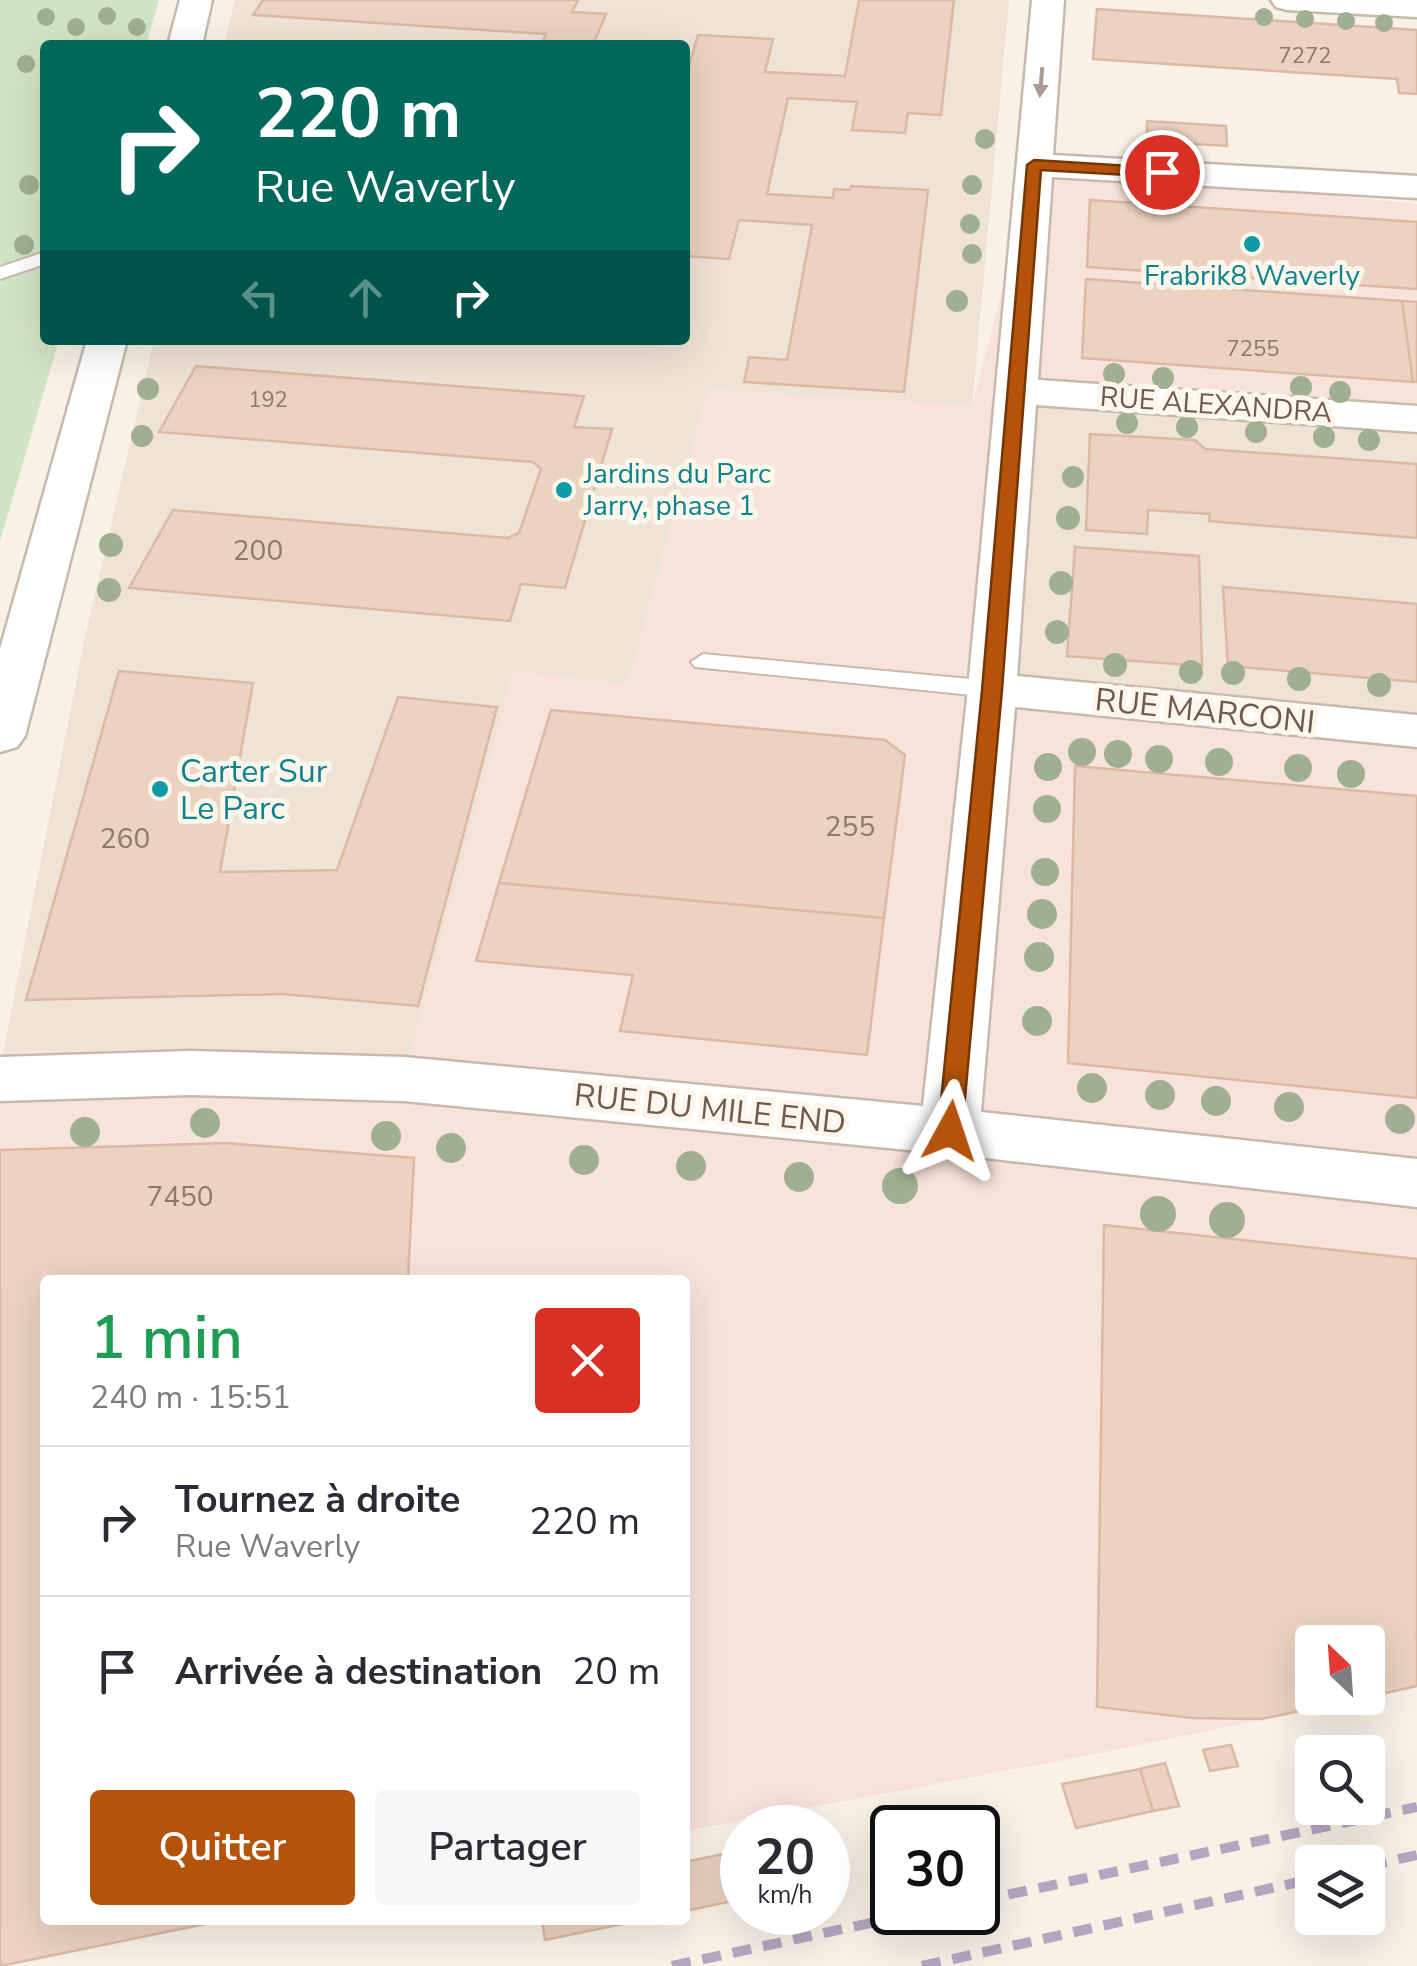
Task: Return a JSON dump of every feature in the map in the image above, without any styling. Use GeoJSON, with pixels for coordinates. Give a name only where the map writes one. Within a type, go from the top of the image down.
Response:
{"type":"FeatureCollection","features":[{"type":"Feature","properties":{"kind":"street"},"geometry":{"type":"LineString","coordinates":[[185,40],[196,0]]}},
{"type":"Feature","properties":{"kind":"street"},"geometry":{"type":"LineString","coordinates":[[950,1131],[992,690],[1048,0]]}},
{"type":"Feature","properties":{"kind":"street"},"geometry":{"type":"LineString","coordinates":[[1287,0],[1417,7]]}},
{"type":"Feature","properties":{"kind":"street"},"geometry":{"type":"LineString","coordinates":[[1034,165],[1417,187]]}},
{"type":"Feature","properties":{"kind":"street"},"geometry":{"type":"LineString","coordinates":[[0,736],[106,345]]}},
{"type":"Feature","properties":{"kind":"street","name":"RUE ALEXANDRA"},"geometry":{"type":"LineString","coordinates":[[1015,391],[1417,419]]}},
{"type":"Feature","properties":{"kind":"street","name":"RUE MARCONI"},"geometry":{"type":"LineString","coordinates":[[992,690],[1417,732]]}},
{"type":"Feature","properties":{"kind":"street","name":"RUE DU MILE END"},"geometry":{"type":"LineString","coordinates":[[0,1079],[190,1074],[386,1078],[950,1131],[1417,1183]]}},
{"type":"Feature","properties":{"kind":"lane"},"geometry":{"type":"LineString","coordinates":[[0,273],[40,260]]}},
{"type":"Feature","properties":{"kind":"lane"},"geometry":{"type":"LineString","coordinates":[[703,662],[992,690]]}},
{"type":"Feature","properties":{"kind":"shaded area"},"geometry":{"type":"Polygon","coordinates":[[[235,0],[1009,0],[972,406],[708,390],[628,685],[513,672],[404,1079],[196,1048],[3,1052],[85,637],[153,345],[690,345],[690,40],[225,40],[235,0]]]}},
{"type":"Feature","properties":{"kind":"shaded area"},"geometry":{"type":"Polygon","coordinates":[[[1034,165],[1417,204],[1417,419],[1015,391],[992,689],[1417,731],[1417,1687],[1385,1694],[1385,1625],[1295,1625],[1295,1713],[824,1805],[720,1805],[720,1824],[690,1830],[690,1275],[40,1275],[40,1924],[0,1959],[3,1052],[196,1048],[404,1079],[513,671],[628,685],[708,389],[972,406],[1034,165]]]}},
{"type":"Feature","properties":{"kind":"shaded area"},"geometry":{"type":"Polygon","coordinates":[[[1015,391],[1417,419],[1417,714],[992,689],[1015,391]]]}},
{"type":"Feature","properties":{"kind":"green space"},"geometry":{"type":"Polygon","coordinates":[[[0,0],[159,0],[147,40],[40,40],[40,345],[58,345],[0,541],[0,0]]]}},
{"type":"Feature","properties":{"kind":"building"},"geometry":{"type":"Polygon","coordinates":[[[263,0],[578,0],[572,12],[606,14],[595,40],[543,40],[546,34],[253,15],[263,0]]]}},
{"type":"Feature","properties":{"kind":"building"},"geometry":{"type":"Polygon","coordinates":[[[859,0],[954,0],[941,115],[908,113],[905,133],[852,130],[857,102],[788,98],[767,194],[833,198],[834,189],[850,190],[851,186],[928,190],[904,392],[744,382],[749,357],[787,360],[812,225],[739,220],[729,259],[690,256],[690,63],[698,35],[773,39],[765,72],[845,76],[859,0]]]}},
{"type":"Feature","properties":{"kind":"building"},"geometry":{"type":"Polygon","coordinates":[[[1097,9],[1417,30],[1417,94],[1399,93],[1397,79],[1093,59],[1097,9]]]}},
{"type":"Feature","properties":{"kind":"building"},"geometry":{"type":"Polygon","coordinates":[[[1147,121],[1226,126],[1227,146],[1147,141],[1147,121]]]}},
{"type":"Feature","properties":{"kind":"building","name":"Frabrik8 Waverly"},"geometry":{"type":"Polygon","coordinates":[[[1090,200],[1417,222],[1417,289],[1087,267],[1090,200]]]}},
{"type":"Feature","properties":{"kind":"building"},"geometry":{"type":"Polygon","coordinates":[[[1086,279],[1402,301],[1413,382],[1082,358],[1086,279]]]}},
{"type":"Feature","properties":{"kind":"building"},"geometry":{"type":"Polygon","coordinates":[[[1402,301],[1417,302],[1417,382],[1413,382],[1402,301]]]}},
{"type":"Feature","properties":{"kind":"building","name":"Jardins du Parc Jarry, phase 1"},"geometry":{"type":"Polygon","coordinates":[[[196,366],[584,396],[574,427],[612,429],[565,588],[521,584],[510,621],[129,588],[173,510],[507,538],[519,533],[541,469],[533,462],[159,432],[196,366]]]}},
{"type":"Feature","properties":{"kind":"building"},"geometry":{"type":"Polygon","coordinates":[[[1090,434],[1195,440],[1205,449],[1417,464],[1417,538],[1209,521],[1210,514],[1148,510],[1147,534],[1086,530],[1090,434]]]}},
{"type":"Feature","properties":{"kind":"building"},"geometry":{"type":"Polygon","coordinates":[[[1075,547],[1199,556],[1202,666],[1067,656],[1075,547]]]}},
{"type":"Feature","properties":{"kind":"building"},"geometry":{"type":"Polygon","coordinates":[[[1223,587],[1417,604],[1417,682],[1228,666],[1223,587]]]}},
{"type":"Feature","properties":{"kind":"building","name":"Carter Sur Le Parc"},"geometry":{"type":"Polygon","coordinates":[[[119,671],[253,683],[220,872],[337,870],[398,697],[497,707],[418,1006],[282,994],[26,1000],[119,671]]]}},
{"type":"Feature","properties":{"kind":"building"},"geometry":{"type":"Polygon","coordinates":[[[551,710],[885,740],[905,755],[884,918],[499,883],[551,710]]]}},
{"type":"Feature","properties":{"kind":"building"},"geometry":{"type":"Polygon","coordinates":[[[1075,766],[1417,796],[1417,1098],[1068,1063],[1075,766]]]}},
{"type":"Feature","properties":{"kind":"building"},"geometry":{"type":"Polygon","coordinates":[[[499,883],[884,918],[867,1055],[620,1031],[633,975],[476,961],[499,883]]]}},
{"type":"Feature","properties":{"kind":"building"},"geometry":{"type":"Polygon","coordinates":[[[226,1143],[414,1158],[408,1275],[40,1275],[40,1925],[201,1925],[0,1966],[0,1150],[226,1143]]]}},
{"type":"Feature","properties":{"kind":"building"},"geometry":{"type":"Polygon","coordinates":[[[1104,1225],[1417,1259],[1417,1686],[1385,1693],[1385,1625],[1295,1625],[1295,1712],[1261,1719],[1192,1718],[1097,1707],[1104,1225]]]}},
{"type":"Feature","properties":{"kind":"building"},"geometry":{"type":"Polygon","coordinates":[[[1231,1745],[1238,1766],[1210,1771],[1203,1750],[1231,1745]]]}},
{"type":"Feature","properties":{"kind":"building"},"geometry":{"type":"Polygon","coordinates":[[[1165,1763],[1179,1806],[1153,1811],[1140,1769],[1165,1763]]]}},
{"type":"Feature","properties":{"kind":"building"},"geometry":{"type":"Polygon","coordinates":[[[1140,1769],[1153,1811],[1076,1828],[1062,1784],[1140,1769]]]}},
{"type":"Feature","properties":{"kind":"building"},"geometry":{"type":"Polygon","coordinates":[[[720,1855],[720,1904],[690,1910],[690,1861],[720,1855]]]}},
{"type":"Feature","properties":{"kind":"building"},"geometry":{"type":"Polygon","coordinates":[[[543,1925],[618,1925],[545,1940],[543,1925]]]}},
{"type":"Feature","properties":{"kind":"railway"},"geometry":{"type":"LineString","coordinates":[[1000,1896],[1417,1807]]}},
{"type":"Feature","properties":{"kind":"railway"},"geometry":{"type":"LineString","coordinates":[[1385,1862],[1417,1855]]}},
{"type":"Feature","properties":{"kind":"railway"},"geometry":{"type":"LineString","coordinates":[[922,1966],[1295,1883]]}},
{"type":"Feature","properties":{"kind":"railway"},"geometry":{"type":"LineString","coordinates":[[672,1966],[870,1923]]}},
{"type":"Feature","properties":{"kind":"place","name":"Frabrik8 Waverly"},"geometry":{"type":"Point","coordinates":[1252,244]}},
{"type":"Feature","properties":{"kind":"place","name":"Jardins du Parc Jarry, phase 1"},"geometry":{"type":"Point","coordinates":[564,490]}},
{"type":"Feature","properties":{"kind":"place","name":"Carter Sur Le Parc"},"geometry":{"type":"Point","coordinates":[160,789]}},
{"type":"Feature","properties":{"kind":"route"},"geometry":{"type":"LineString","coordinates":[[950,1131],[992,690],[1034,165],[1162,172]]}}]}
